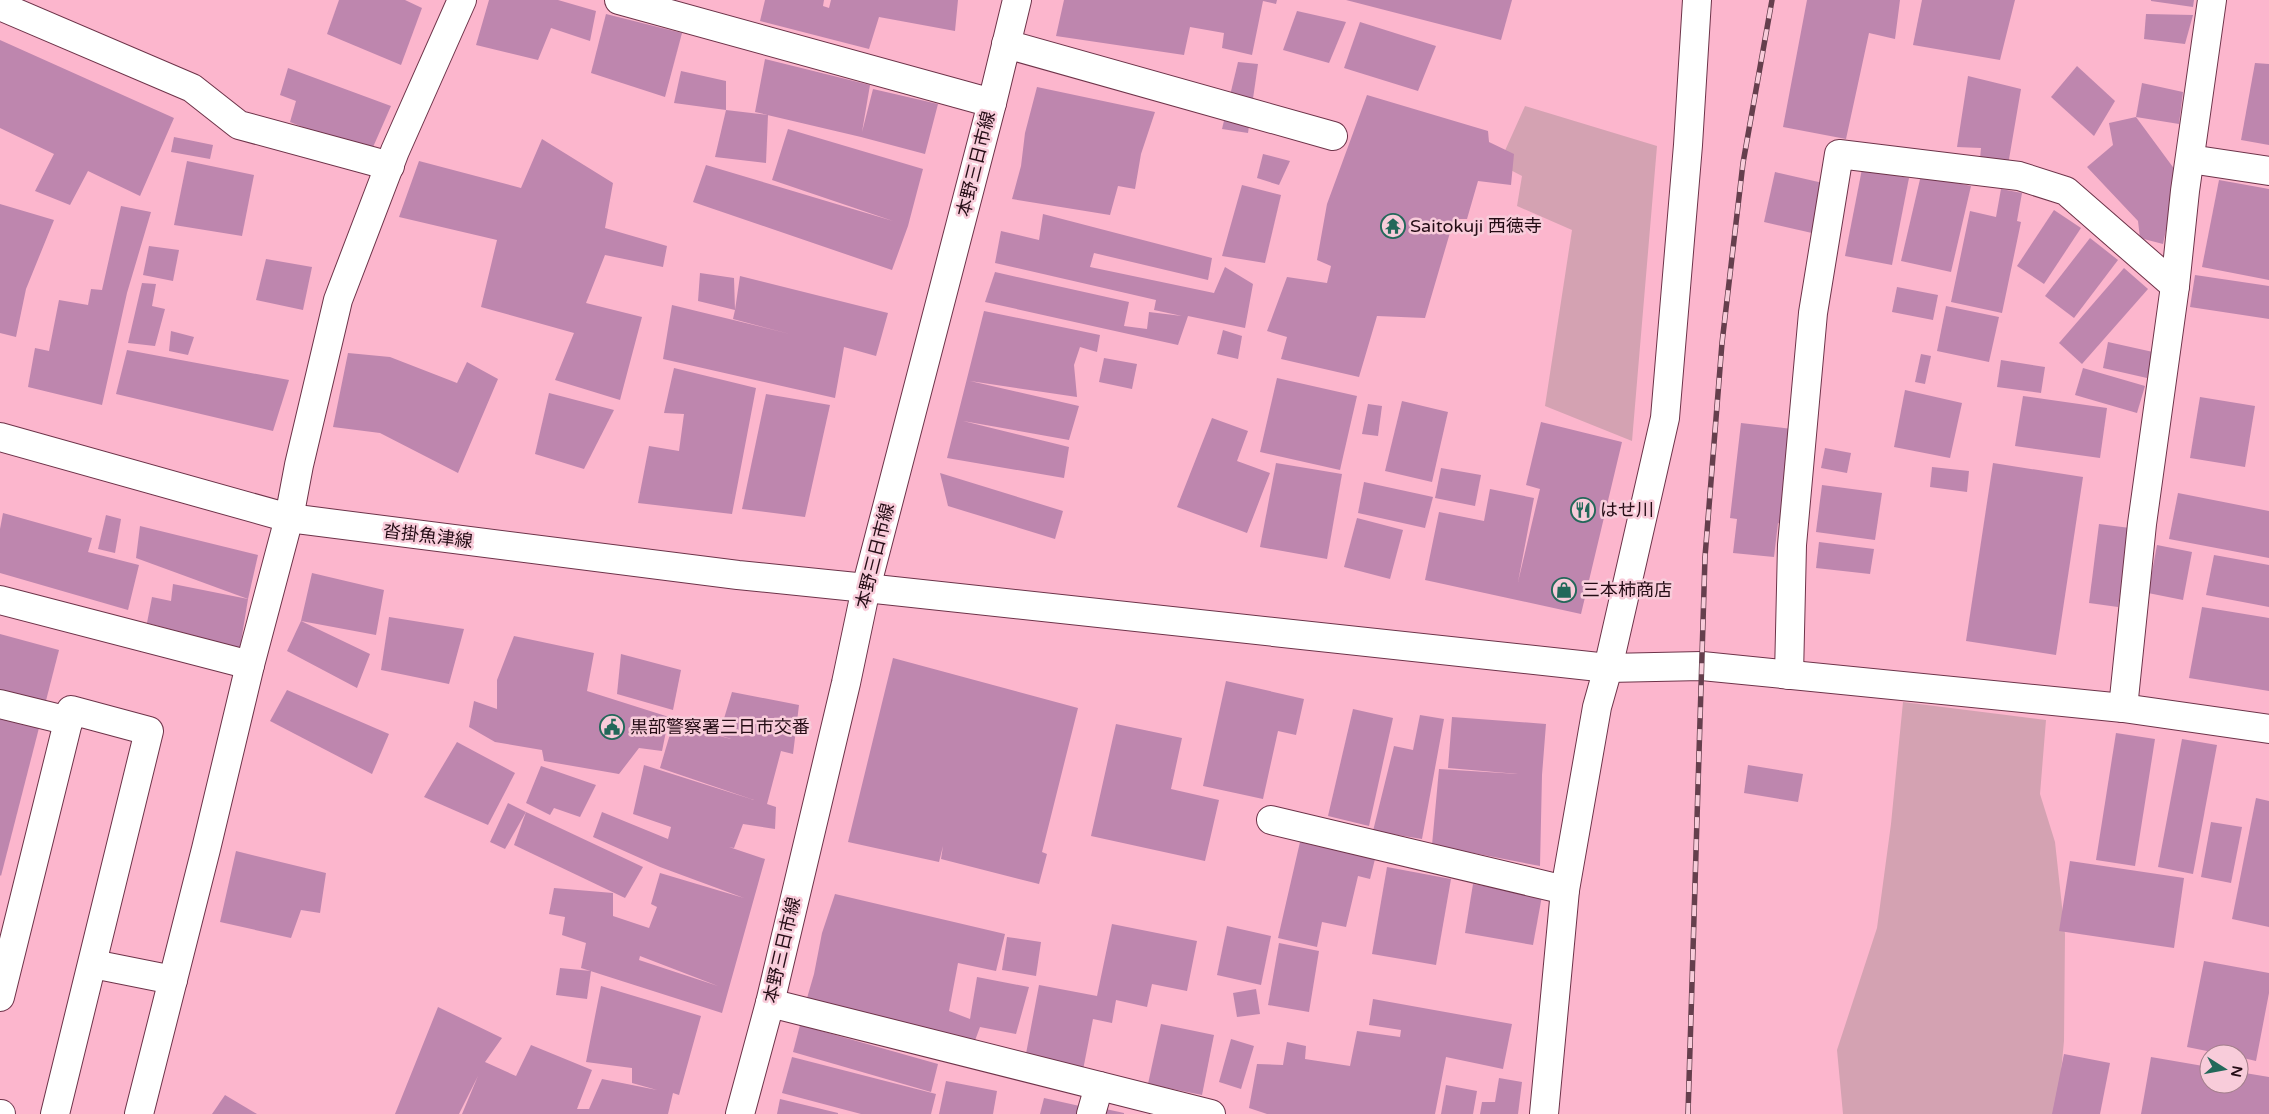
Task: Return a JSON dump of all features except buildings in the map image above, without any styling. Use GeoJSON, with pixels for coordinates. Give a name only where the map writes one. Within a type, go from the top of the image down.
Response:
{"type":"FeatureCollection","features":[{"type":"Feature","properties":{"kind":"street"},"geometry":{"type":"LineString","coordinates":[[139,1114],[250,665],[289,518],[299,465],[338,300],[390,166],[462,0]]}},
{"type":"Feature","properties":{"kind":"street"},"geometry":{"type":"LineString","coordinates":[[619,0],[992,102]]}},
{"type":"Feature","properties":{"kind":"street","name":"本野三日市線"},"geometry":{"type":"LineString","coordinates":[[740,1114],[770,1003],[846,683],[866,588],[1017,0]]}},
{"type":"Feature","properties":{"kind":"street"},"geometry":{"type":"LineString","coordinates":[[1544,1114],[1565,890],[1597,707],[1608,668],[1665,418],[1688,145],[1697,0]]}},
{"type":"Feature","properties":{"kind":"street"},"geometry":{"type":"LineString","coordinates":[[2123,708],[2142,524],[2212,0]]}},
{"type":"Feature","properties":{"kind":"street"},"geometry":{"type":"LineString","coordinates":[[0,6],[192,88],[239,125],[390,166]]}},
{"type":"Feature","properties":{"kind":"street"},"geometry":{"type":"LineString","coordinates":[[1006,44],[1333,136]]}},
{"type":"Feature","properties":{"kind":"street"},"geometry":{"type":"LineString","coordinates":[[1789,675],[1792,546],[1813,313],[1839,154],[2019,176],[2066,191],[2175,286]]}},
{"type":"Feature","properties":{"kind":"street"},"geometry":{"type":"LineString","coordinates":[[2190,159],[2269,171]]}},
{"type":"Feature","properties":{"kind":"street","name":"沓掛魚津線"},"geometry":{"type":"LineString","coordinates":[[0,437],[289,518],[738,575],[1608,668],[1702,666],[2123,708],[2269,729]]}},
{"type":"Feature","properties":{"kind":"street"},"geometry":{"type":"LineString","coordinates":[[0,600],[250,665]]}},
{"type":"Feature","properties":{"kind":"street"},"geometry":{"type":"LineString","coordinates":[[0,704],[69,721]]}},
{"type":"Feature","properties":{"kind":"street"},"geometry":{"type":"LineString","coordinates":[[0,997],[72,710],[150,731],[55,1114]]}},
{"type":"Feature","properties":{"kind":"street"},"geometry":{"type":"LineString","coordinates":[[1271,820],[1565,890]]}},
{"type":"Feature","properties":{"kind":"street"},"geometry":{"type":"LineString","coordinates":[[93,964],[173,980]]}},
{"type":"Feature","properties":{"kind":"street"},"geometry":{"type":"LineString","coordinates":[[770,1003],[1211,1114]]}},
{"type":"Feature","properties":{"kind":"street"},"geometry":{"type":"LineString","coordinates":[[1091,1114],[1099,1086]]}},
{"type":"Feature","properties":{"kind":"shaded area"},"geometry":{"type":"Polygon","coordinates":[[[1525,106],[1657,146],[1632,441],[1545,406],[1572,230],[1517,206],[1522,176],[1499,164],[1525,106]]]}},
{"type":"Feature","properties":{"kind":"shaded area"},"geometry":{"type":"Polygon","coordinates":[[[1903,702],[2046,720],[2040,794],[2055,842],[2065,934],[2064,1041],[2057,1114],[1843,1114],[1837,1050],[1877,928],[1891,824],[1903,702]]]}},
{"type":"Feature","properties":{"kind":"railway"},"geometry":{"type":"LineString","coordinates":[[1688,1114],[1705,557],[1722,343],[1743,163],[1772,0]]}},
{"type":"Feature","properties":{"kind":"place","name":"Saitokuji 西徳寺"},"geometry":{"type":"Point","coordinates":[1393,226]}},
{"type":"Feature","properties":{"kind":"place","name":"はせ川"},"geometry":{"type":"Point","coordinates":[1583,510]}},
{"type":"Feature","properties":{"kind":"place","name":"三本柿商店"},"geometry":{"type":"Point","coordinates":[1564,590]}},
{"type":"Feature","properties":{"kind":"place","name":"黒部警察署三日市交番"},"geometry":{"type":"Point","coordinates":[612,727]}}]}
